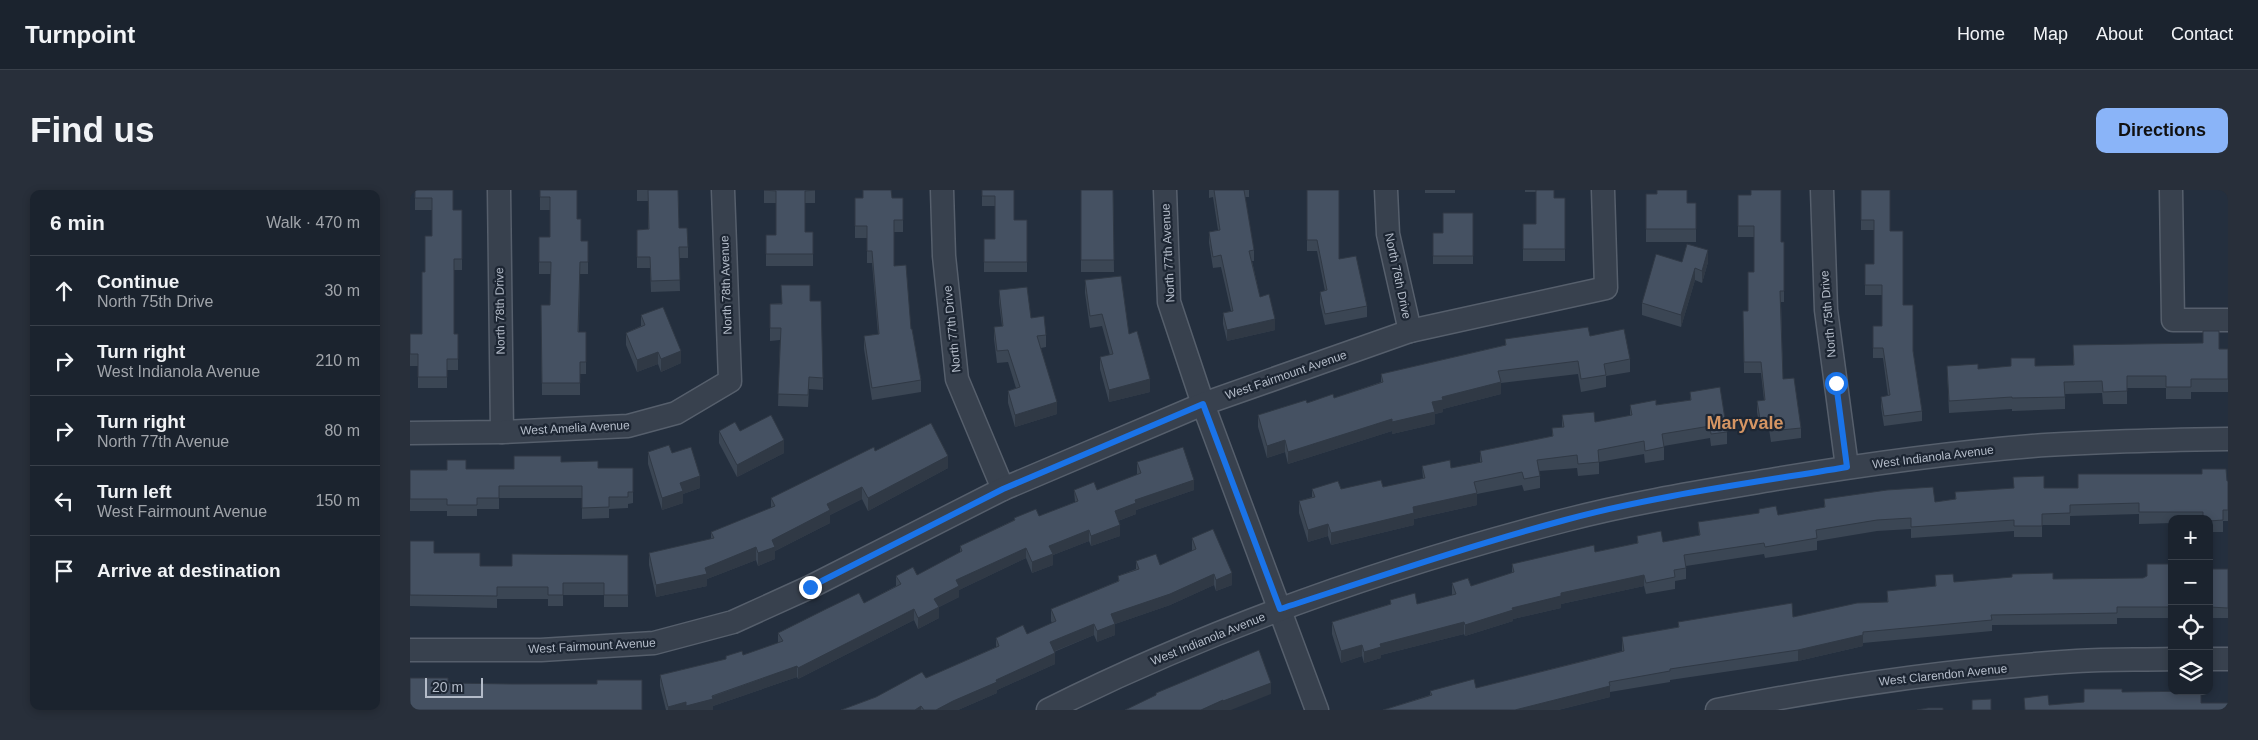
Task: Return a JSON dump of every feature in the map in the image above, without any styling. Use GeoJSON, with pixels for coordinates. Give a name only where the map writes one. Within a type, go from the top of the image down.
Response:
{"type":"FeatureCollection","features":[{"type":"Feature","properties":{"kind":"street","name":"North 78th Drive"},"geometry":{"type":"LineString","coordinates":[[499,190],[502,432]]}},
{"type":"Feature","properties":{"kind":"street","name":"North 78th Avenue"},"geometry":{"type":"LineString","coordinates":[[723,190],[730,381]]}},
{"type":"Feature","properties":{"kind":"street","name":"North 77th Drive"},"geometry":{"type":"LineString","coordinates":[[942,190],[944,256],[957,379],[1003,489]]}},
{"type":"Feature","properties":{"kind":"street","name":"North 77th Avenue"},"geometry":{"type":"LineString","coordinates":[[1165,190],[1169,302],[1203,404],[1317,710]]}},
{"type":"Feature","properties":{"kind":"street","name":"North 76th Drive"},"geometry":{"type":"LineString","coordinates":[[1386,190],[1388,234],[1410,331]]}},
{"type":"Feature","properties":{"kind":"street","name":"West Fairmount Avenue"},"geometry":{"type":"LineString","coordinates":[[410,650],[541,650],[654,644],[733,622],[810,587],[1003,489],[1203,404],[1410,331],[1606,288],[1603,190]]}},
{"type":"Feature","properties":{"kind":"street","name":"North 75th Drive"},"geometry":{"type":"LineString","coordinates":[[1822,190],[1826,310],[1847,467]]}},
{"type":"Feature","properties":{"kind":"street"},"geometry":{"type":"LineString","coordinates":[[2172,190],[2173,320],[2228,320]]}},
{"type":"Feature","properties":{"kind":"street","name":"West Amelia Avenue"},"geometry":{"type":"LineString","coordinates":[[410,432],[502,432],[628,426],[676,413],[730,381]]}},
{"type":"Feature","properties":{"kind":"street","name":"West Indianola Avenue"},"geometry":{"type":"LineString","coordinates":[[1048,710],[1099,684],[1280,609],[1436,557],[1566,520],[1670,497],[1847,467],[2032,446],[2118,441],[2228,439]]}},
{"type":"Feature","properties":{"kind":"street","name":"West Clarendon Avenue"},"geometry":{"type":"LineString","coordinates":[[1717,710],[1782,697],[1879,682],[1962,672],[2078,661],[2168,659]]}},
{"type":"Feature","properties":{"kind":"street"},"geometry":{"type":"LineString","coordinates":[[2213,659],[2228,659]]}},
{"type":"Feature","properties":{"kind":"building"},"geometry":{"type":"Polygon","coordinates":[[[415,190],[453,190],[453,210],[462,210],[462,259],[454,259],[454,334],[458,334],[458,359],[447,359],[447,377],[418,377],[418,354],[410,354],[410,334],[422,334],[422,272],[425,272],[425,236],[432,236],[432,198],[415,198],[415,190]]]}},
{"type":"Feature","properties":{"kind":"building"},"geometry":{"type":"Polygon","coordinates":[[[540,190],[577,190],[577,219],[581,219],[581,241],[588,241],[588,262],[580,262],[578,332],[586,332],[586,362],[580,362],[580,383],[542,383],[541,305],[550,305],[551,262],[539,262],[539,237],[550,237],[550,197],[540,197],[540,190]]]}},
{"type":"Feature","properties":{"kind":"building"},"geometry":{"type":"Polygon","coordinates":[[[648,190],[678,190],[679,228],[687,228],[688,247],[679,247],[680,280],[651,281],[650,257],[637,257],[637,230],[649,229],[648,190]]]}},
{"type":"Feature","properties":{"kind":"building"},"geometry":{"type":"Polygon","coordinates":[[[764,190],[815,190],[805,191],[805,232],[813,232],[813,254],[766,254],[766,235],[776,235],[776,191],[764,190]]]}},
{"type":"Feature","properties":{"kind":"building"},"geometry":{"type":"Polygon","coordinates":[[[863,190],[891,190],[892,198],[903,198],[903,220],[894,220],[894,266],[906,265],[911,329],[921,380],[872,388],[864,336],[879,334],[872,251],[867,251],[867,226],[855,226],[855,198],[863,198],[863,190]]]}},
{"type":"Feature","properties":{"kind":"building"},"geometry":{"type":"Polygon","coordinates":[[[982,190],[1014,190],[1014,220],[1027,220],[1027,262],[984,262],[984,239],[995,239],[995,196],[982,196],[982,190]]]}},
{"type":"Feature","properties":{"kind":"building"},"geometry":{"type":"Polygon","coordinates":[[[1081,190],[1113,190],[1114,260],[1081,260],[1081,190]]]}},
{"type":"Feature","properties":{"kind":"building"},"geometry":{"type":"Polygon","coordinates":[[[1214,190],[1244,190],[1254,250],[1249,251],[1260,297],[1269,294],[1275,319],[1227,330],[1223,313],[1233,311],[1221,255],[1213,257],[1209,232],[1220,230],[1214,190]]]}},
{"type":"Feature","properties":{"kind":"building"},"geometry":{"type":"Polygon","coordinates":[[[1307,190],[1339,190],[1339,259],[1356,256],[1367,306],[1325,314],[1320,292],[1327,290],[1317,240],[1307,240],[1307,190]]]}},
{"type":"Feature","properties":{"kind":"building"},"geometry":{"type":"Polygon","coordinates":[[[1536,190],[1554,190],[1554,198],[1565,198],[1565,249],[1523,249],[1523,224],[1536,224],[1536,190]]]}},
{"type":"Feature","properties":{"kind":"building"},"geometry":{"type":"Polygon","coordinates":[[[1657,190],[1687,190],[1687,203],[1696,203],[1696,229],[1646,229],[1646,194],[1657,194],[1657,190]]]}},
{"type":"Feature","properties":{"kind":"building"},"geometry":{"type":"Polygon","coordinates":[[[1751,190],[1781,190],[1781,242],[1784,242],[1784,291],[1780,291],[1783,379],[1794,378],[1801,428],[1771,431],[1769,418],[1760,419],[1757,401],[1765,400],[1761,362],[1744,362],[1743,311],[1748,311],[1748,272],[1754,272],[1754,226],[1738,226],[1738,195],[1751,195],[1751,190]]]}},
{"type":"Feature","properties":{"kind":"building"},"geometry":{"type":"Polygon","coordinates":[[[1861,190],[1890,190],[1890,231],[1903,231],[1903,305],[1913,305],[1913,351],[1922,411],[1884,416],[1881,397],[1890,395],[1883,348],[1873,348],[1873,326],[1882,326],[1882,285],[1865,285],[1865,264],[1874,264],[1874,220],[1861,220],[1861,190]]]}},
{"type":"Feature","properties":{"kind":"building"},"geometry":{"type":"Polygon","coordinates":[[[1443,213],[1473,213],[1473,256],[1433,256],[1433,233],[1443,233],[1443,213]]]}},
{"type":"Feature","properties":{"kind":"building"},"geometry":{"type":"Polygon","coordinates":[[[1687,244],[1708,250],[1702,271],[1695,268],[1681,315],[1642,303],[1656,254],[1682,262],[1687,244]]]}},
{"type":"Feature","properties":{"kind":"building"},"geometry":{"type":"Polygon","coordinates":[[[1121,276],[1129,334],[1137,331],[1150,379],[1109,390],[1100,357],[1113,354],[1102,314],[1090,316],[1085,280],[1121,276]]]}},
{"type":"Feature","properties":{"kind":"building"},"geometry":{"type":"Polygon","coordinates":[[[781,285],[810,285],[810,301],[821,301],[823,378],[809,377],[808,395],[778,394],[781,328],[770,328],[770,304],[782,304],[781,285]]]}},
{"type":"Feature","properties":{"kind":"building"},"geometry":{"type":"Polygon","coordinates":[[[1027,287],[1031,318],[1044,316],[1046,335],[1037,336],[1057,402],[1015,415],[1008,391],[1020,387],[1008,350],[997,351],[994,327],[1003,326],[999,290],[1027,287]]]}},
{"type":"Feature","properties":{"kind":"building"},"geometry":{"type":"Polygon","coordinates":[[[663,307],[681,351],[661,359],[658,352],[637,360],[626,333],[645,325],[641,315],[663,307]]]}},
{"type":"Feature","properties":{"kind":"building"},"geometry":{"type":"Polygon","coordinates":[[[1588,327],[1590,336],[1624,329],[1630,359],[1604,364],[1606,375],[1581,379],[1578,361],[1498,371],[1501,382],[1442,397],[1443,400],[1432,402],[1435,412],[1392,422],[1392,419],[1288,452],[1285,440],[1267,446],[1258,415],[1306,400],[1307,403],[1333,394],[1334,398],[1383,382],[1381,374],[1506,345],[1505,339],[1588,327]]]}},
{"type":"Feature","properties":{"kind":"building"},"geometry":{"type":"Polygon","coordinates":[[[2203,331],[2219,331],[2219,349],[2228,349],[2228,379],[2191,379],[2191,387],[2166,387],[2166,376],[2127,376],[2127,391],[2103,392],[2102,381],[2064,382],[2065,397],[2012,397],[1949,401],[1947,366],[1978,364],[1978,369],[2011,366],[2011,358],[2035,358],[2035,366],[2074,365],[2073,345],[2203,343],[2203,331]]]}},
{"type":"Feature","properties":{"kind":"building"},"geometry":{"type":"Polygon","coordinates":[[[1720,387],[1727,432],[1711,434],[1710,426],[1662,434],[1664,447],[1645,451],[1644,441],[1598,450],[1599,462],[1578,464],[1577,455],[1537,460],[1540,476],[1524,479],[1522,472],[1474,482],[1477,493],[1413,507],[1414,513],[1331,533],[1328,524],[1308,530],[1299,501],[1315,497],[1312,489],[1338,481],[1341,489],[1381,480],[1383,487],[1425,478],[1422,466],[1450,460],[1451,468],[1482,462],[1480,451],[1553,436],[1552,428],[1564,427],[1562,415],[1594,412],[1595,422],[1632,415],[1630,405],[1656,400],[1656,405],[1691,400],[1690,392],[1720,387]]]}},
{"type":"Feature","properties":{"kind":"building"},"geometry":{"type":"Polygon","coordinates":[[[771,415],[784,440],[737,465],[719,431],[735,422],[740,431],[771,415]]]}},
{"type":"Feature","properties":{"kind":"building"},"geometry":{"type":"Polygon","coordinates":[[[931,423],[948,456],[868,498],[862,487],[827,504],[830,510],[772,540],[775,547],[758,553],[756,547],[705,568],[707,574],[656,585],[649,553],[714,538],[711,532],[775,506],[771,498],[874,447],[875,451],[931,423]]]}},
{"type":"Feature","properties":{"kind":"building"},"geometry":{"type":"Polygon","coordinates":[[[669,445],[672,453],[691,447],[700,476],[680,483],[683,491],[662,498],[648,452],[669,445]]]}},
{"type":"Feature","properties":{"kind":"building"},"geometry":{"type":"Polygon","coordinates":[[[1183,447],[1194,480],[1135,500],[1136,503],[1115,511],[1120,525],[1091,536],[1089,530],[1049,546],[1053,554],[1032,562],[1026,548],[956,580],[959,586],[934,599],[939,607],[918,618],[914,609],[798,668],[797,666],[712,696],[713,699],[686,706],[686,702],[668,707],[660,675],[726,659],[726,656],[742,651],[743,655],[783,641],[778,633],[826,609],[859,593],[864,603],[901,584],[896,576],[913,567],[917,575],[962,551],[960,546],[1015,520],[1014,518],[1036,509],[1039,516],[1078,501],[1074,490],[1094,482],[1097,490],[1141,473],[1137,462],[1183,447]]]}},
{"type":"Feature","properties":{"kind":"building"},"geometry":{"type":"Polygon","coordinates":[[[514,456],[561,456],[561,462],[598,461],[598,468],[633,468],[633,492],[628,492],[628,497],[609,497],[609,507],[582,508],[582,486],[499,486],[499,498],[477,498],[477,505],[447,505],[447,499],[410,499],[410,470],[447,470],[447,460],[466,460],[466,469],[514,469],[514,456]]]}},
{"type":"Feature","properties":{"kind":"building"},"geometry":{"type":"Polygon","coordinates":[[[2202,469],[2226,469],[2228,510],[2223,510],[2223,520],[2213,521],[2213,515],[2203,515],[2203,512],[2139,512],[2139,503],[2070,505],[2070,513],[2042,514],[2042,526],[2014,526],[2014,520],[1911,527],[1911,518],[1877,520],[1816,530],[1817,538],[1765,547],[1764,543],[1684,555],[1686,568],[1674,570],[1675,577],[1646,583],[1644,575],[1561,593],[1561,596],[1512,608],[1513,610],[1465,625],[1464,622],[1380,644],[1381,647],[1364,652],[1362,645],[1341,651],[1332,622],[1391,604],[1390,600],[1415,593],[1417,604],[1456,594],[1452,583],[1468,578],[1471,586],[1514,572],[1512,564],[1594,545],[1595,552],[1638,543],[1637,536],[1661,531],[1663,542],[1700,535],[1698,522],[1759,513],[1759,509],[1776,506],[1778,515],[1825,507],[1824,499],[1887,490],[1933,487],[1935,502],[1956,499],[1955,492],[2014,488],[2013,477],[2044,476],[2044,488],[2078,488],[2078,474],[2202,474],[2202,469]]]}},
{"type":"Feature","properties":{"kind":"building"},"geometry":{"type":"Polygon","coordinates":[[[1213,529],[1232,573],[1216,580],[1214,574],[1170,594],[1111,614],[1115,624],[1097,631],[1094,624],[1050,642],[1055,653],[936,710],[924,710],[921,706],[915,710],[841,710],[876,697],[922,672],[926,678],[999,646],[996,638],[1023,625],[1027,634],[1056,621],[1051,609],[1119,581],[1118,576],[1139,569],[1136,561],[1156,554],[1160,565],[1196,549],[1192,538],[1213,529]]]}},
{"type":"Feature","properties":{"kind":"building"},"geometry":{"type":"Polygon","coordinates":[[[410,541],[434,541],[434,553],[480,553],[480,566],[512,566],[512,554],[628,555],[628,595],[604,595],[604,583],[563,583],[563,595],[548,595],[548,587],[497,587],[497,596],[410,595],[410,541]]]}},
{"type":"Feature","properties":{"kind":"building"},"geometry":{"type":"Polygon","coordinates":[[[2147,564],[2168,564],[2168,607],[2117,607],[2117,613],[1991,615],[1992,620],[1863,632],[1863,635],[1798,650],[1670,669],[1670,671],[1609,682],[1610,686],[1515,710],[1383,710],[1432,695],[1430,691],[1474,679],[1476,688],[1624,651],[1622,637],[1679,627],[1678,622],[1792,603],[1793,617],[1857,603],[1888,602],[1887,591],[1936,586],[1935,575],[1953,574],[1954,582],[2012,577],[2012,574],[2053,573],[2053,579],[2143,578],[2147,576],[2147,564]]]}},
{"type":"Feature","properties":{"kind":"building"},"geometry":{"type":"Polygon","coordinates":[[[2213,569],[2228,569],[2228,608],[2213,607],[2213,569]]]}},
{"type":"Feature","properties":{"kind":"building"},"geometry":{"type":"Polygon","coordinates":[[[1259,650],[1271,683],[1201,710],[1125,710],[1156,695],[1156,693],[1259,650]]]}},
{"type":"Feature","properties":{"kind":"building"},"geometry":{"type":"Polygon","coordinates":[[[410,678],[448,678],[448,683],[512,684],[597,684],[597,680],[642,680],[642,710],[410,710],[410,678]]]}},
{"type":"Feature","properties":{"kind":"building"},"geometry":{"type":"Polygon","coordinates":[[[2084,689],[2122,689],[2122,692],[2168,691],[2168,695],[2201,695],[2201,703],[2228,703],[2228,710],[2025,710],[2024,698],[2048,695],[2049,705],[2084,702],[2084,689]]]}},
{"type":"Feature","properties":{"kind":"building"},"geometry":{"type":"Polygon","coordinates":[[[1991,699],[1991,710],[1972,710],[1972,700],[1991,699]]]}},
{"type":"Feature","properties":{"kind":"building"},"geometry":{"type":"Polygon","coordinates":[[[1943,708],[1943,710],[1917,710],[1943,708]]]}},
{"type":"Feature","properties":{"kind":"district","name":"Maryvale"},"geometry":{"type":"Point","coordinates":[1745,423]}},
{"type":"Feature","properties":{"kind":"route"},"geometry":{"type":"LineString","coordinates":[[810,587],[1003,489],[1203,404],[1280,609],[1436,557],[1566,520],[1670,497],[1847,467],[1836,383]]}}]}
